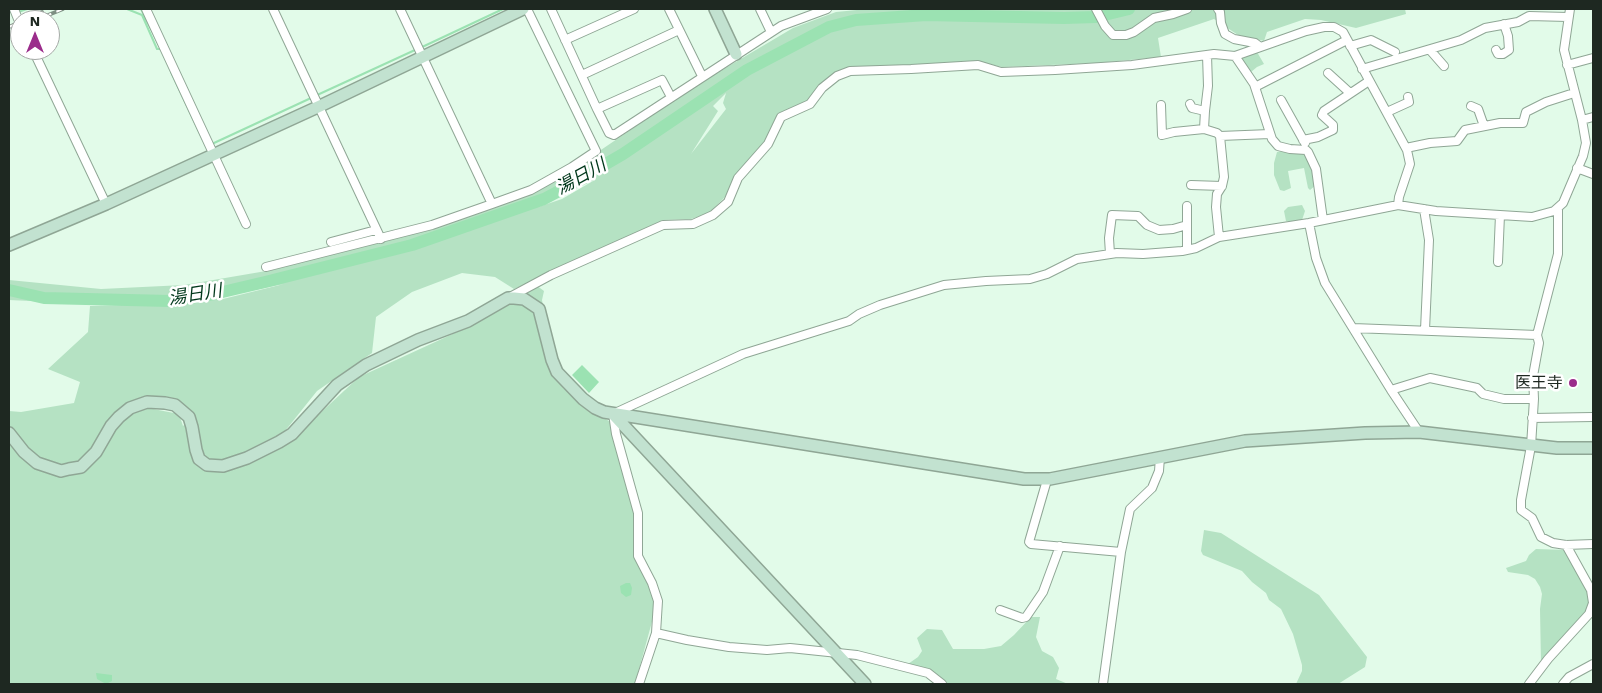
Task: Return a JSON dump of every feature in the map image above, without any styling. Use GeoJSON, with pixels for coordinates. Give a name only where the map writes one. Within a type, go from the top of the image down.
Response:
{"type":"FeatureCollection","features":[{"type":"Feature","properties":{"kind":"street"},"geometry":{"type":"LineString","coordinates":[[146,9],[246,224]]}},
{"type":"Feature","properties":{"kind":"street"},"geometry":{"type":"LineString","coordinates":[[273,9],[381,239]]}},
{"type":"Feature","properties":{"kind":"street"},"geometry":{"type":"LineString","coordinates":[[400,9],[492,204]]}},
{"type":"Feature","properties":{"kind":"street"},"geometry":{"type":"LineString","coordinates":[[9,245],[106,204],[214,154],[317,100],[420,52],[523,9]]}},
{"type":"Feature","properties":{"kind":"street"},"geometry":{"type":"LineString","coordinates":[[266,267],[381,239],[492,204],[531,190],[596,152],[527,9]]}},
{"type":"Feature","properties":{"kind":"street"},"geometry":{"type":"LineString","coordinates":[[551,9],[597,110],[609,133],[614,135],[781,26],[827,9]]}},
{"type":"Feature","properties":{"kind":"street"},"geometry":{"type":"LineString","coordinates":[[566,40],[634,9]]}},
{"type":"Feature","properties":{"kind":"street"},"geometry":{"type":"LineString","coordinates":[[669,9],[702,76]]}},
{"type":"Feature","properties":{"kind":"street"},"geometry":{"type":"LineString","coordinates":[[715,9],[736,54]]}},
{"type":"Feature","properties":{"kind":"street"},"geometry":{"type":"LineString","coordinates":[[760,9],[771,32]]}},
{"type":"Feature","properties":{"kind":"street"},"geometry":{"type":"LineString","coordinates":[[1096,9],[1105,26],[1113,35],[1126,35],[1134,32],[1154,18],[1187,9]]}},
{"type":"Feature","properties":{"kind":"street"},"geometry":{"type":"LineString","coordinates":[[1218,9],[1225,34],[1234,39],[1255,43],[1259,46]]}},
{"type":"Feature","properties":{"kind":"street"},"geometry":{"type":"LineString","coordinates":[[1570,9],[1564,50],[1586,143],[1583,156],[1563,203],[1558,210],[1558,254],[1537,335],[1539,343],[1533,376],[1534,399],[1531,446],[1521,500],[1521,510],[1532,518],[1541,537],[1553,543],[1566,545],[1593,544]]}},
{"type":"Feature","properties":{"kind":"street"},"geometry":{"type":"LineString","coordinates":[[1362,69],[1430,50],[1461,40],[1485,28],[1518,22],[1529,16],[1568,17]]}},
{"type":"Feature","properties":{"kind":"street"},"geometry":{"type":"LineString","coordinates":[[1496,50],[1498,54],[1503,54],[1508,50],[1508,36],[1504,24]]}},
{"type":"Feature","properties":{"kind":"street"},"geometry":{"type":"LineString","coordinates":[[9,433],[24,452],[37,463],[61,471],[81,467],[92,456],[112,426],[130,408],[147,402],[165,403],[175,405],[189,417],[199,459],[207,465],[222,466],[247,458],[292,434],[337,385],[366,365],[418,340],[468,321],[551,275],[655,228],[663,225],[692,224],[713,215],[728,202],[738,178],[768,144],[781,118],[810,104],[822,88],[844,72],[978,65],[1001,72],[1055,70],[1132,65],[1214,54],[1235,56],[1306,31],[1334,27],[1340,30],[1349,43],[1406,148],[1410,164],[1398,205]]}},
{"type":"Feature","properties":{"kind":"street"},"geometry":{"type":"LineString","coordinates":[[582,75],[678,30]]}},
{"type":"Feature","properties":{"kind":"street"},"geometry":{"type":"LineString","coordinates":[[1255,87],[1349,43],[1371,40],[1394,52]]}},
{"type":"Feature","properties":{"kind":"street"},"geometry":{"type":"LineString","coordinates":[[1430,50],[1444,66]]}},
{"type":"Feature","properties":{"kind":"street"},"geometry":{"type":"LineString","coordinates":[[1204,129],[1208,86],[1207,55]]}},
{"type":"Feature","properties":{"kind":"street"},"geometry":{"type":"LineString","coordinates":[[1235,56],[1255,87],[1272,139],[1278,146],[1306,150],[1308,152]]}},
{"type":"Feature","properties":{"kind":"street"},"geometry":{"type":"LineString","coordinates":[[1567,65],[1593,58]]}},
{"type":"Feature","properties":{"kind":"street"},"geometry":{"type":"LineString","coordinates":[[38,60],[106,204]]}},
{"type":"Feature","properties":{"kind":"street"},"geometry":{"type":"LineString","coordinates":[[1328,73],[1350,93]]}},
{"type":"Feature","properties":{"kind":"street"},"geometry":{"type":"LineString","coordinates":[[597,110],[662,80],[671,97]]}},
{"type":"Feature","properties":{"kind":"street"},"geometry":{"type":"LineString","coordinates":[[1303,140],[1318,137],[1333,130],[1333,125],[1322,115],[1324,111],[1369,81]]}},
{"type":"Feature","properties":{"kind":"street"},"geometry":{"type":"LineString","coordinates":[[1406,148],[1430,143],[1457,141],[1465,130],[1500,124],[1523,123],[1526,112],[1546,102],[1574,93]]}},
{"type":"Feature","properties":{"kind":"street"},"geometry":{"type":"LineString","coordinates":[[1387,112],[1410,102],[1408,97]]}},
{"type":"Feature","properties":{"kind":"street"},"geometry":{"type":"LineString","coordinates":[[1281,100],[1303,140],[1316,170],[1323,220]]}},
{"type":"Feature","properties":{"kind":"street"},"geometry":{"type":"LineString","coordinates":[[1190,104],[1192,108],[1205,111]]}},
{"type":"Feature","properties":{"kind":"street"},"geometry":{"type":"LineString","coordinates":[[1161,105],[1162,135],[1204,129],[1217,133],[1220,136],[1270,134]]}},
{"type":"Feature","properties":{"kind":"street"},"geometry":{"type":"LineString","coordinates":[[1471,106],[1478,109],[1484,126]]}},
{"type":"Feature","properties":{"kind":"street"},"geometry":{"type":"LineString","coordinates":[[1582,120],[1593,117]]}},
{"type":"Feature","properties":{"kind":"street"},"geometry":{"type":"LineString","coordinates":[[1219,238],[1216,207],[1217,194],[1222,186],[1224,177],[1220,136]]}},
{"type":"Feature","properties":{"kind":"street"},"geometry":{"type":"LineString","coordinates":[[1577,168],[1593,174]]}},
{"type":"Feature","properties":{"kind":"street"},"geometry":{"type":"LineString","coordinates":[[1190,185],[1222,186]]}},
{"type":"Feature","properties":{"kind":"street"},"geometry":{"type":"LineString","coordinates":[[613,414],[743,354],[849,321],[858,314],[880,305],[944,285],[1030,279],[1047,274],[1077,259],[1110,254],[1143,254],[1187,250],[1219,238],[1309,223],[1398,205],[1424,209],[1532,217],[1558,210]]}},
{"type":"Feature","properties":{"kind":"street"},"geometry":{"type":"LineString","coordinates":[[1187,206],[1187,250]]}},
{"type":"Feature","properties":{"kind":"street"},"geometry":{"type":"LineString","coordinates":[[1424,209],[1428,240],[1425,330]]}},
{"type":"Feature","properties":{"kind":"street"},"geometry":{"type":"LineString","coordinates":[[1110,254],[1109,238],[1112,215],[1138,216],[1147,225],[1159,230],[1187,225]]}},
{"type":"Feature","properties":{"kind":"street"},"geometry":{"type":"LineString","coordinates":[[1498,262],[1500,215]]}},
{"type":"Feature","properties":{"kind":"street"},"geometry":{"type":"LineString","coordinates":[[1309,223],[1316,258],[1325,284],[1391,390],[1420,432]]}},
{"type":"Feature","properties":{"kind":"street"},"geometry":{"type":"LineString","coordinates":[[331,242],[376,230]]}},
{"type":"Feature","properties":{"kind":"street"},"geometry":{"type":"LineString","coordinates":[[508,298],[524,299],[539,308],[552,360],[557,372],[589,404],[604,412],[1024,479],[1047,480],[1245,441],[1364,433],[1420,432],[1531,446],[1593,448]]}},
{"type":"Feature","properties":{"kind":"street"},"geometry":{"type":"LineString","coordinates":[[1353,328],[1537,335]]}},
{"type":"Feature","properties":{"kind":"street"},"geometry":{"type":"LineString","coordinates":[[1391,390],[1430,378],[1477,388],[1484,394],[1504,399],[1534,399]]}},
{"type":"Feature","properties":{"kind":"street"},"geometry":{"type":"LineString","coordinates":[[613,414],[616,434],[638,513],[638,556],[652,583],[658,601],[656,633],[639,684]]}},
{"type":"Feature","properties":{"kind":"street"},"geometry":{"type":"LineString","coordinates":[[613,414],[865,684]]}},
{"type":"Feature","properties":{"kind":"street"},"geometry":{"type":"LineString","coordinates":[[1532,418],[1593,417]]}},
{"type":"Feature","properties":{"kind":"street"},"geometry":{"type":"LineString","coordinates":[[1103,684],[1121,552],[1130,509],[1152,488],[1159,471],[1160,457]]}},
{"type":"Feature","properties":{"kind":"street"},"geometry":{"type":"LineString","coordinates":[[1047,480],[1029,542],[1031,544],[1121,552]]}},
{"type":"Feature","properties":{"kind":"street"},"geometry":{"type":"LineString","coordinates":[[1529,684],[1589,614],[1593,603],[1590,590],[1566,545]]}},
{"type":"Feature","properties":{"kind":"street"},"geometry":{"type":"LineString","coordinates":[[1000,610],[1022,618],[1026,617],[1043,592],[1060,546]]}},
{"type":"Feature","properties":{"kind":"street"},"geometry":{"type":"LineString","coordinates":[[656,633],[729,647],[767,650],[790,648],[857,655],[928,673],[942,684]]}},
{"type":"Feature","properties":{"kind":"street"},"geometry":{"type":"LineString","coordinates":[[1563,684],[1569,677],[1593,664]]}},
{"type":"Feature","properties":{"kind":"shaded area"},"geometry":{"type":"Polygon","coordinates":[[[867,9],[1405,9],[1406,14],[1356,28],[1321,20],[1305,19],[1267,32],[1264,41],[1238,35],[1214,19],[1158,38],[1161,57],[1097,63],[1002,67],[980,62],[845,68],[827,81],[811,99],[779,116],[767,139],[751,158],[724,198],[709,213],[691,219],[663,220],[514,289],[495,277],[462,273],[412,292],[376,317],[372,353],[317,391],[285,431],[261,454],[289,442],[359,377],[470,326],[536,285],[544,291],[542,300],[553,362],[563,388],[610,422],[633,507],[635,555],[649,586],[654,604],[653,618],[635,684],[9,684],[9,411],[21,412],[74,403],[80,382],[48,369],[88,332],[90,306],[154,304],[9,300],[9,280],[101,289],[184,285],[272,270],[378,241],[501,203],[595,154],[695,86],[793,28],[836,12],[867,9]],[[726,93],[713,106],[718,111],[691,154],[726,109],[723,103],[726,93]],[[592,181],[538,207],[562,199],[592,181]],[[284,284],[216,298],[185,302],[223,299],[284,284]],[[145,396],[144,410],[148,408],[179,414],[183,426],[193,416],[179,400],[145,396]]]}},
{"type":"Feature","properties":{"kind":"shaded area"},"geometry":{"type":"Polygon","coordinates":[[[1257,52],[1264,64],[1251,72],[1241,61],[1241,58],[1257,52]]]}},
{"type":"Feature","properties":{"kind":"shaded area"},"geometry":{"type":"Polygon","coordinates":[[[1277,152],[1306,153],[1313,166],[1316,185],[1310,190],[1304,168],[1288,171],[1291,188],[1284,191],[1280,190],[1274,175],[1274,163],[1277,152]]]}},
{"type":"Feature","properties":{"kind":"shaded area"},"geometry":{"type":"Polygon","coordinates":[[[1302,205],[1305,211],[1302,220],[1286,221],[1284,211],[1288,207],[1302,205]]]}},
{"type":"Feature","properties":{"kind":"shaded area"},"geometry":{"type":"Polygon","coordinates":[[[582,365],[599,382],[589,393],[572,375],[582,365]]]}},
{"type":"Feature","properties":{"kind":"shaded area"},"geometry":{"type":"Polygon","coordinates":[[[1204,530],[1221,533],[1319,595],[1367,657],[1365,667],[1338,684],[1296,684],[1302,671],[1302,665],[1293,634],[1281,609],[1269,600],[1266,593],[1242,571],[1203,555],[1201,551],[1204,530]]]}},
{"type":"Feature","properties":{"kind":"shaded area"},"geometry":{"type":"Polygon","coordinates":[[[1536,549],[1566,550],[1591,598],[1587,610],[1574,628],[1541,664],[1540,609],[1542,594],[1540,587],[1535,579],[1528,575],[1508,572],[1506,568],[1526,561],[1529,555],[1536,549]]]}},
{"type":"Feature","properties":{"kind":"shaded area"},"geometry":{"type":"Polygon","coordinates":[[[630,583],[632,588],[631,595],[626,597],[621,593],[620,586],[630,583]]]}},
{"type":"Feature","properties":{"kind":"shaded area"},"geometry":{"type":"Polygon","coordinates":[[[1031,617],[1040,617],[1036,637],[1042,651],[1053,657],[1059,668],[1056,679],[1068,684],[948,684],[931,672],[908,664],[918,657],[922,651],[917,638],[927,629],[942,630],[953,649],[984,649],[1001,646],[1031,617]]]}},
{"type":"Feature","properties":{"kind":"shaded area"},"geometry":{"type":"Polygon","coordinates":[[[96,673],[112,675],[112,681],[106,684],[97,679],[96,673]]]}},
{"type":"Feature","properties":{"kind":"waterway"},"geometry":{"type":"LineString","coordinates":[[127,9],[142,15],[157,49],[160,49]]}},
{"type":"Feature","properties":{"kind":"waterway"},"geometry":{"type":"LineString","coordinates":[[141,9],[159,45]]}},
{"type":"Feature","properties":{"kind":"waterway"},"geometry":{"type":"LineString","coordinates":[[420,48],[503,9]]}},
{"type":"Feature","properties":{"kind":"waterway","name":"湯日川"},"geometry":{"type":"LineString","coordinates":[[9,290],[44,298],[170,301],[214,294],[412,245],[544,199],[623,154],[747,70],[829,27],[856,20],[926,15],[1096,17],[1129,9]]}},
{"type":"Feature","properties":{"kind":"waterway"},"geometry":{"type":"LineString","coordinates":[[315,96],[415,50]]}},
{"type":"Feature","properties":{"kind":"waterway"},"geometry":{"type":"LineString","coordinates":[[171,72],[203,140]]}},
{"type":"Feature","properties":{"kind":"waterway"},"geometry":{"type":"LineString","coordinates":[[214,143],[311,98]]}},
{"type":"Feature","properties":{"kind":"place","name":"医王寺"},"geometry":{"type":"Point","coordinates":[1573,383]}}]}
